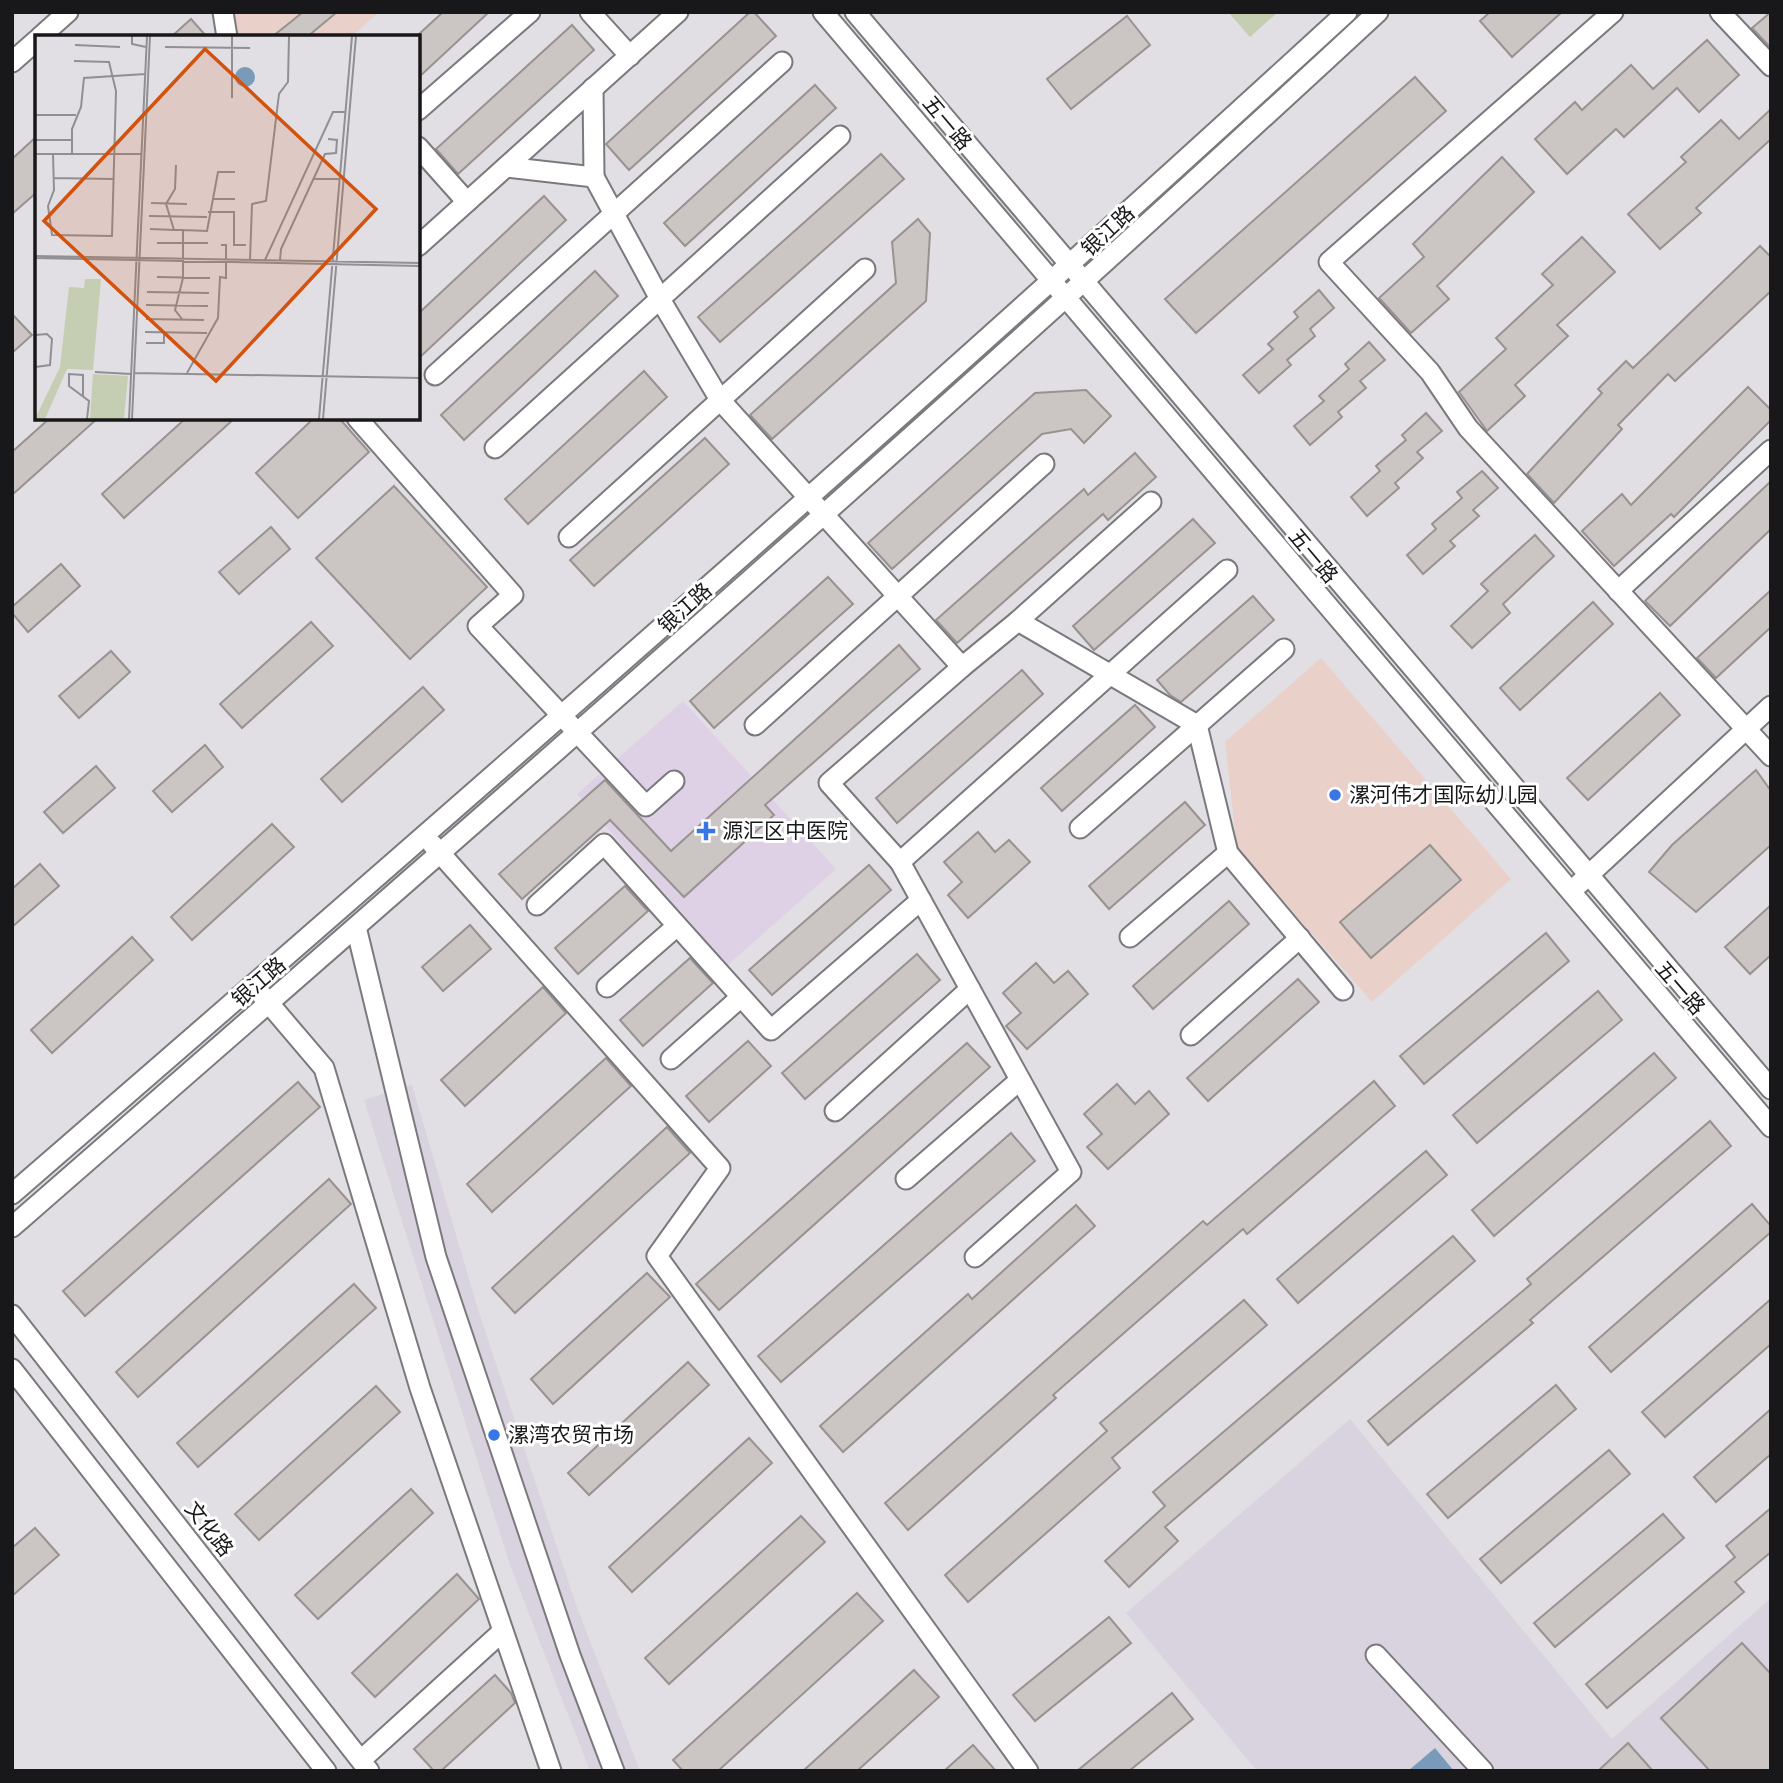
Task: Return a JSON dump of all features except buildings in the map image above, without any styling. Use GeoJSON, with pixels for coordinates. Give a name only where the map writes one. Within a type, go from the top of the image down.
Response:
{"type":"FeatureCollection","features":[{"type":"Feature","properties":{"kind":"street"},"geometry":{"type":"LineString","coordinates":[[41,35],[68,12]]}},
{"type":"Feature","properties":{"kind":"street"},"geometry":{"type":"LineString","coordinates":[[223,12],[227,35]]}},
{"type":"Feature","properties":{"kind":"street"},"geometry":{"type":"LineString","coordinates":[[420,108],[530,12]]}},
{"type":"Feature","properties":{"kind":"street"},"geometry":{"type":"LineString","coordinates":[[590,12],[630,56]]}},
{"type":"Feature","properties":{"kind":"street"},"geometry":{"type":"LineString","coordinates":[[420,244],[678,12]]}},
{"type":"Feature","properties":{"kind":"street","name":"五一路"},"geometry":{"type":"LineString","coordinates":[[823,12],[1771,1128]]}},
{"type":"Feature","properties":{"kind":"street","name":"五一路"},"geometry":{"type":"LineString","coordinates":[[855,12],[1771,1089]]}},
{"type":"Feature","properties":{"kind":"street","name":"银江路"},"geometry":{"type":"LineString","coordinates":[[12,1194],[562,715],[1069,266],[1347,12]]}},
{"type":"Feature","properties":{"kind":"street","name":"银江路"},"geometry":{"type":"LineString","coordinates":[[12,1227],[579,734],[1067,300],[1378,12]]}},
{"type":"Feature","properties":{"kind":"street"},"geometry":{"type":"LineString","coordinates":[[1613,12],[1329,262],[1430,372],[1468,428],[1771,756]]}},
{"type":"Feature","properties":{"kind":"street"},"geometry":{"type":"LineString","coordinates":[[1720,12],[1771,66]]}},
{"type":"Feature","properties":{"kind":"street"},"geometry":{"type":"LineString","coordinates":[[12,62],[35,41]]}},
{"type":"Feature","properties":{"kind":"street"},"geometry":{"type":"LineString","coordinates":[[435,375],[782,62]]}},
{"type":"Feature","properties":{"kind":"street"},"geometry":{"type":"LineString","coordinates":[[593,88],[594,177],[660,299],[720,400],[962,667]]}},
{"type":"Feature","properties":{"kind":"street"},"geometry":{"type":"LineString","coordinates":[[495,448],[840,136]]}},
{"type":"Feature","properties":{"kind":"street"},"geometry":{"type":"LineString","coordinates":[[420,149],[467,202]]}},
{"type":"Feature","properties":{"kind":"street"},"geometry":{"type":"LineString","coordinates":[[506,167],[594,177]]}},
{"type":"Feature","properties":{"kind":"street"},"geometry":{"type":"LineString","coordinates":[[569,537],[865,269]]}},
{"type":"Feature","properties":{"kind":"street"},"geometry":{"type":"LineString","coordinates":[[359,420],[513,595],[478,626],[646,806],[674,781]]}},
{"type":"Feature","properties":{"kind":"street"},"geometry":{"type":"LineString","coordinates":[[1618,591],[1771,450]]}},
{"type":"Feature","properties":{"kind":"street"},"geometry":{"type":"LineString","coordinates":[[755,725],[1044,464]]}},
{"type":"Feature","properties":{"kind":"street"},"geometry":{"type":"LineString","coordinates":[[975,1256],[1071,1172],[900,862],[830,783],[1151,502]]}},
{"type":"Feature","properties":{"kind":"street"},"geometry":{"type":"LineString","coordinates":[[900,862],[1227,570]]}},
{"type":"Feature","properties":{"kind":"street"},"geometry":{"type":"LineString","coordinates":[[1018,621],[1197,725],[1228,853],[1343,990]]}},
{"type":"Feature","properties":{"kind":"street"},"geometry":{"type":"LineString","coordinates":[[1080,828],[1284,649]]}},
{"type":"Feature","properties":{"kind":"street"},"geometry":{"type":"LineString","coordinates":[[1569,893],[1771,706]]}},
{"type":"Feature","properties":{"kind":"street"},"geometry":{"type":"LineString","coordinates":[[425,836],[720,1168],[657,1256],[1028,1771]]}},
{"type":"Feature","properties":{"kind":"street"},"geometry":{"type":"LineString","coordinates":[[537,905],[604,844],[771,1030],[920,900]]}},
{"type":"Feature","properties":{"kind":"street"},"geometry":{"type":"LineString","coordinates":[[1130,937],[1228,853]]}},
{"type":"Feature","properties":{"kind":"street"},"geometry":{"type":"LineString","coordinates":[[607,987],[677,926]]}},
{"type":"Feature","properties":{"kind":"street"},"geometry":{"type":"LineString","coordinates":[[356,927],[436,1257],[570,1655],[614,1771]]}},
{"type":"Feature","properties":{"kind":"street"},"geometry":{"type":"LineString","coordinates":[[1191,1035],[1300,938]]}},
{"type":"Feature","properties":{"kind":"street"},"geometry":{"type":"LineString","coordinates":[[253,985],[324,1068],[420,1388],[551,1771]]}},
{"type":"Feature","properties":{"kind":"street"},"geometry":{"type":"LineString","coordinates":[[835,1111],[970,989]]}},
{"type":"Feature","properties":{"kind":"street"},"geometry":{"type":"LineString","coordinates":[[671,1059],[741,997]]}},
{"type":"Feature","properties":{"kind":"street"},"geometry":{"type":"LineString","coordinates":[[906,1179],[1020,1080]]}},
{"type":"Feature","properties":{"kind":"street","name":"文化路"},"geometry":{"type":"LineString","coordinates":[[12,1315],[365,1766]]}},
{"type":"Feature","properties":{"kind":"street"},"geometry":{"type":"LineString","coordinates":[[12,1369],[326,1771]]}},
{"type":"Feature","properties":{"kind":"street"},"geometry":{"type":"LineString","coordinates":[[365,1766],[503,1631]]}},
{"type":"Feature","properties":{"kind":"street"},"geometry":{"type":"LineString","coordinates":[[1376,1655],[1483,1771]]}},
{"type":"Feature","properties":{"kind":"shaded area"},"geometry":{"type":"Polygon","coordinates":[[[229,12],[379,12],[353,35],[233,35],[229,12]]]}},
{"type":"Feature","properties":{"kind":"shaded area","name":"漯河伟才国际幼儿园"},"geometry":{"type":"Polygon","coordinates":[[[1321,658],[1511,879],[1372,1002],[1237,848],[1225,742],[1321,658]]]}},
{"type":"Feature","properties":{"kind":"shaded area","name":"源汇区中医院"},"geometry":{"type":"Polygon","coordinates":[[[683,701],[836,869],[728,965],[577,794],[683,701]]]}},
{"type":"Feature","properties":{"kind":"shaded area","name":"漯湾农贸市场"},"geometry":{"type":"Polygon","coordinates":[[[412,1085],[477,1306],[575,1602],[640,1771],[590,1771],[510,1565],[364,1100],[412,1085]]]}},
{"type":"Feature","properties":{"kind":"shaded area"},"geometry":{"type":"Polygon","coordinates":[[[1350,1419],[1612,1739],[1771,1598],[1771,1771],[1257,1771],[1126,1613],[1350,1419]]]}},
{"type":"Feature","properties":{"kind":"green space"},"geometry":{"type":"Polygon","coordinates":[[[1228,12],[1278,12],[1250,37],[1228,12]]]}},
{"type":"Feature","properties":{"kind":"water"},"geometry":{"type":"Polygon","coordinates":[[[1435,1748],[1454,1771],[1408,1771],[1435,1748]]]}},
{"type":"Feature","properties":{"kind":"place","name":"漯河伟才国际幼儿园"},"geometry":{"type":"Point","coordinates":[1335,795]}},
{"type":"Feature","properties":{"kind":"place","name":"源汇区中医院"},"geometry":{"type":"Point","coordinates":[706,831]}},
{"type":"Feature","properties":{"kind":"place","name":"漯湾农贸市场"},"geometry":{"type":"Point","coordinates":[494,1435]}}]}
